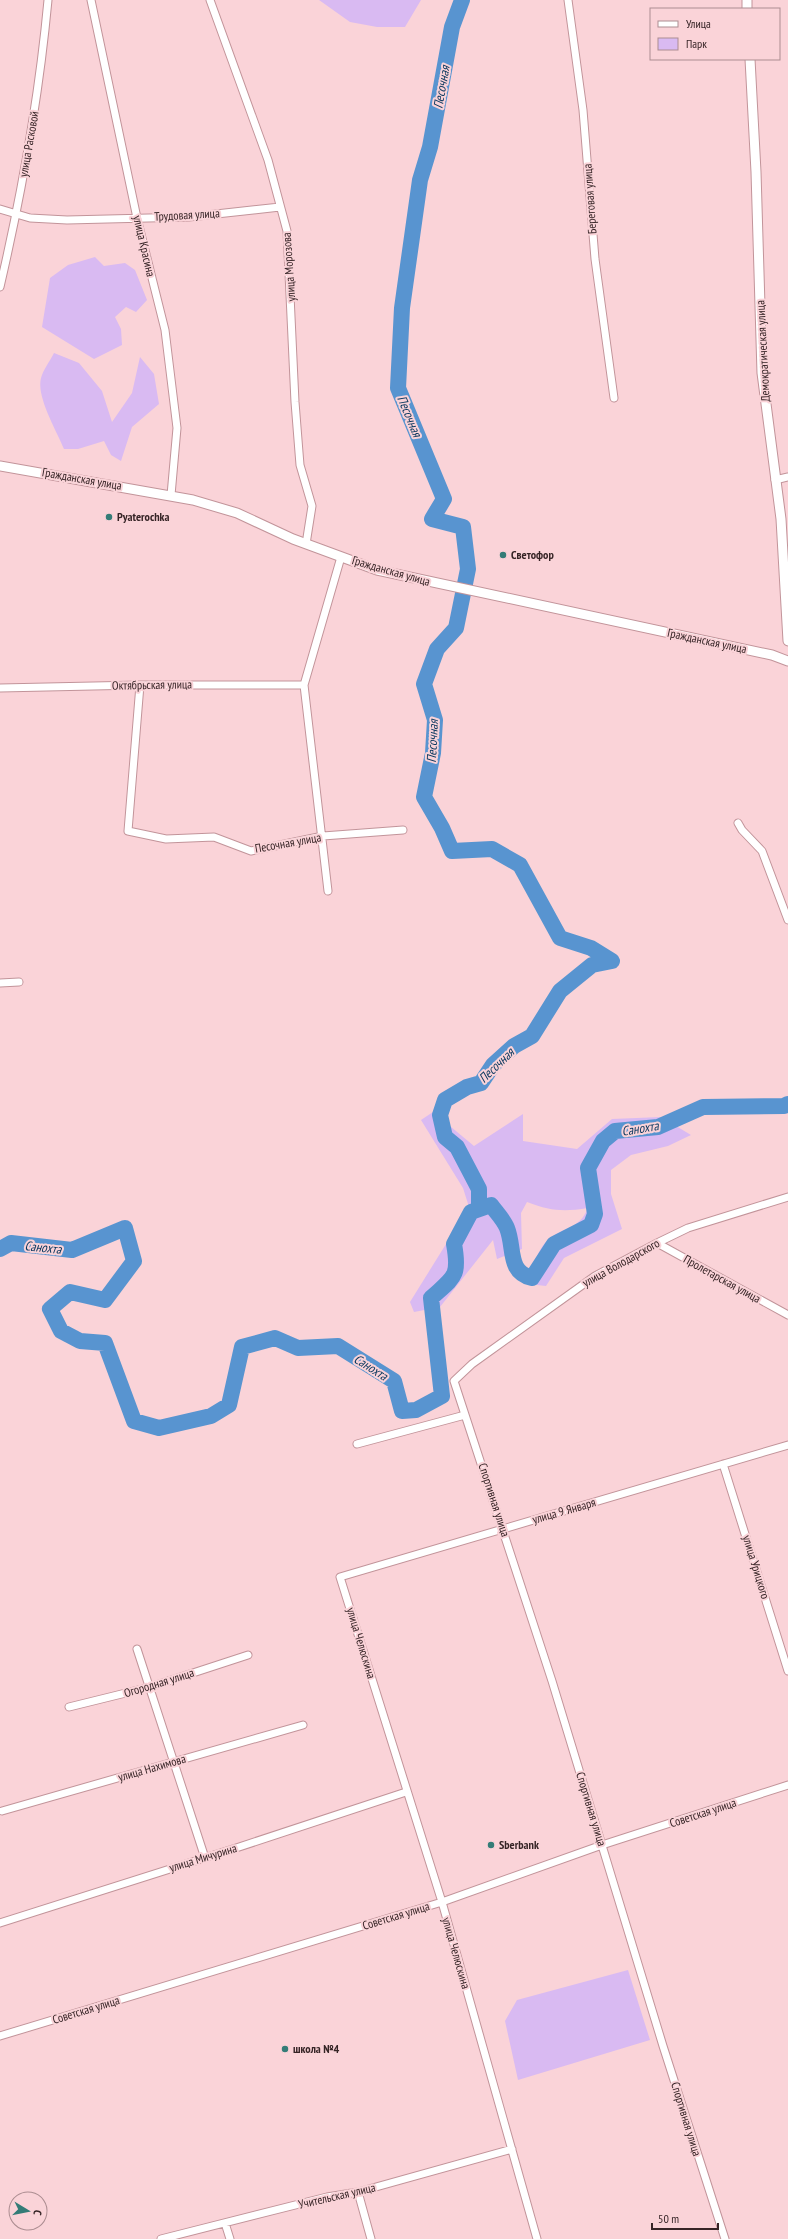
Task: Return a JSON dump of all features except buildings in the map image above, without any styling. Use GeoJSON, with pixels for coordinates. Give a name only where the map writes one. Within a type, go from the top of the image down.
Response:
{"type":"FeatureCollection","features":[{"type":"Feature","properties":{"kind":"street","name":"улица Расковой"},"geometry":{"type":"LineString","coordinates":[[0,287],[17,213],[42,69],[48,0]]}},
{"type":"Feature","properties":{"kind":"street","name":"улица Красина"},"geometry":{"type":"LineString","coordinates":[[90,0],[137,218],[165,330],[177,428],[170,495]]}},
{"type":"Feature","properties":{"kind":"street","name":"улица Морозова"},"geometry":{"type":"LineString","coordinates":[[210,0],[268,160],[287,231],[295,402],[300,465],[312,506],[306,544]]}},
{"type":"Feature","properties":{"kind":"street","name":"Береговая улица"},"geometry":{"type":"LineString","coordinates":[[568,0],[584,110],[595,259],[614,398]]}},
{"type":"Feature","properties":{"kind":"street","name":"Демократическая улица"},"geometry":{"type":"LineString","coordinates":[[750,60],[756,172],[762,373],[786,554],[788,641]]}},
{"type":"Feature","properties":{"kind":"street","name":"Трудовая улица"},"geometry":{"type":"LineString","coordinates":[[0,209],[30,218],[137,218],[189,217],[280,207]]}},
{"type":"Feature","properties":{"kind":"street","name":"Гражданская улица"},"geometry":{"type":"LineString","coordinates":[[0,466],[170,495],[237,513],[306,544],[377,570],[764,653],[788,661]]}},
{"type":"Feature","properties":{"kind":"street"},"geometry":{"type":"LineString","coordinates":[[775,480],[788,477]]}},
{"type":"Feature","properties":{"kind":"street"},"geometry":{"type":"LineString","coordinates":[[328,891],[323,836],[304,685],[341,557]]}},
{"type":"Feature","properties":{"kind":"street","name":"Октябрьская улица"},"geometry":{"type":"LineString","coordinates":[[0,688],[140,685],[304,685]]}},
{"type":"Feature","properties":{"kind":"street","name":"Песочная улица"},"geometry":{"type":"LineString","coordinates":[[140,685],[128,831],[166,839],[214,837],[251,851],[323,836],[403,830]]}},
{"type":"Feature","properties":{"kind":"street"},"geometry":{"type":"LineString","coordinates":[[738,823],[742,830],[762,850],[788,920]]}},
{"type":"Feature","properties":{"kind":"street"},"geometry":{"type":"LineString","coordinates":[[0,983],[19,982]]}},
{"type":"Feature","properties":{"kind":"street","name":"улица Володарского"},"geometry":{"type":"LineString","coordinates":[[454,1381],[472,1364],[595,1276],[688,1228],[788,1196]]}},
{"type":"Feature","properties":{"kind":"street","name":"Пролетарская улица"},"geometry":{"type":"LineString","coordinates":[[657,1243],[788,1315]]}},
{"type":"Feature","properties":{"kind":"street","name":"Спортивная улица"},"geometry":{"type":"LineString","coordinates":[[454,1381],[552,1681],[725,2239]]}},
{"type":"Feature","properties":{"kind":"street"},"geometry":{"type":"LineString","coordinates":[[357,1444],[465,1415]]}},
{"type":"Feature","properties":{"kind":"street","name":"улица 9 Января"},"geometry":{"type":"LineString","coordinates":[[340,1577],[788,1444]]}},
{"type":"Feature","properties":{"kind":"street","name":"улица Урицкого"},"geometry":{"type":"LineString","coordinates":[[723,1464],[788,1670]]}},
{"type":"Feature","properties":{"kind":"street","name":"улица Челюскина"},"geometry":{"type":"LineString","coordinates":[[340,1577],[406,1792],[442,1902],[537,2239]]}},
{"type":"Feature","properties":{"kind":"street"},"geometry":{"type":"LineString","coordinates":[[137,1649],[205,1858]]}},
{"type":"Feature","properties":{"kind":"street","name":"Огородная улица"},"geometry":{"type":"LineString","coordinates":[[69,1707],[150,1687],[248,1655]]}},
{"type":"Feature","properties":{"kind":"street","name":"улица Нахимова"},"geometry":{"type":"LineString","coordinates":[[2,1811],[303,1725]]}},
{"type":"Feature","properties":{"kind":"street","name":"Советская улица"},"geometry":{"type":"LineString","coordinates":[[0,2036],[442,1902],[602,1845],[788,1786]]}},
{"type":"Feature","properties":{"kind":"street","name":"улица Мичурина"},"geometry":{"type":"LineString","coordinates":[[0,1923],[406,1792]]}},
{"type":"Feature","properties":{"kind":"street","name":"Учительская улица"},"geometry":{"type":"LineString","coordinates":[[161,2239],[327,2197],[358,2192],[512,2149]]}},
{"type":"Feature","properties":{"kind":"street"},"geometry":{"type":"LineString","coordinates":[[358,2192],[371,2239]]}},
{"type":"Feature","properties":{"kind":"street"},"geometry":{"type":"LineString","coordinates":[[225,2223],[230,2239]]}},
{"type":"Feature","properties":{"kind":"green space"},"geometry":{"type":"Polygon","coordinates":[[[319,0],[421,0],[405,27],[377,27],[350,22],[319,0]]]}},
{"type":"Feature","properties":{"kind":"green space"},"geometry":{"type":"Polygon","coordinates":[[[95,257],[104,266],[125,263],[135,270],[147,300],[136,312],[126,307],[115,317],[121,329],[122,345],[94,359],[42,327],[50,278],[68,265],[95,257]]]}},
{"type":"Feature","properties":{"kind":"green space"},"geometry":{"type":"Polygon","coordinates":[[[54,353],[79,363],[102,391],[112,422],[132,393],[140,357],[154,374],[159,404],[132,427],[121,461],[111,455],[104,441],[78,449],[64,449],[44,404],[40,386],[42,375],[54,353]]]}},
{"type":"Feature","properties":{"kind":"green space"},"geometry":{"type":"Polygon","coordinates":[[[433,1112],[474,1146],[523,1114],[523,1141],[577,1149],[612,1119],[661,1117],[691,1135],[668,1146],[631,1155],[611,1170],[611,1194],[622,1229],[564,1258],[546,1286],[528,1284],[538,1254],[548,1240],[576,1224],[588,1208],[557,1210],[527,1202],[521,1213],[522,1249],[497,1259],[493,1240],[440,1307],[414,1312],[410,1302],[469,1207],[463,1188],[421,1120],[433,1112]]]}},
{"type":"Feature","properties":{"kind":"green space"},"geometry":{"type":"Polygon","coordinates":[[[628,1970],[650,2040],[518,2080],[505,2021],[517,2000],[628,1970]]]}},
{"type":"Feature","properties":{"kind":"waterway","name":"Песочная"},"geometry":{"type":"LineString","coordinates":[[462,0],[452,27],[430,147],[420,180],[402,308],[398,388],[444,499],[432,519],[463,527],[468,569],[456,628],[437,649],[424,684],[435,720],[433,753],[424,797],[442,828],[452,851],[492,849],[520,865],[560,938],[591,948],[612,961],[592,965],[560,991],[532,1036],[514,1046],[493,1065],[481,1083],[467,1087],[445,1100],[440,1115],[445,1137],[457,1147],[479,1189],[479,1209]]}},
{"type":"Feature","properties":{"kind":"waterway","name":"Санохта"},"geometry":{"type":"LineString","coordinates":[[0,1249],[11,1243],[72,1250],[125,1228],[134,1261],[105,1300],[70,1292],[50,1309],[61,1331],[80,1341],[105,1343],[134,1421],[159,1428],[211,1416],[229,1405],[242,1347],[275,1338],[298,1348],[338,1346],[394,1381],[402,1411],[416,1410],[442,1396],[431,1298],[453,1276],[456,1263],[454,1244],[471,1212],[491,1205],[506,1225],[515,1265],[524,1275],[532,1278],[554,1244],[591,1225],[595,1214],[588,1168],[603,1141],[615,1131],[658,1127],[703,1107],[784,1106],[788,1104]]}},
{"type":"Feature","properties":{"kind":"place","name":"Pyaterochka"},"geometry":{"type":"Point","coordinates":[109,517]}},
{"type":"Feature","properties":{"kind":"place","name":"Светофор"},"geometry":{"type":"Point","coordinates":[503,555]}},
{"type":"Feature","properties":{"kind":"place","name":"Sberbank"},"geometry":{"type":"Point","coordinates":[491,1845]}},
{"type":"Feature","properties":{"kind":"place","name":"школа №4"},"geometry":{"type":"Point","coordinates":[285,2049]}}]}
